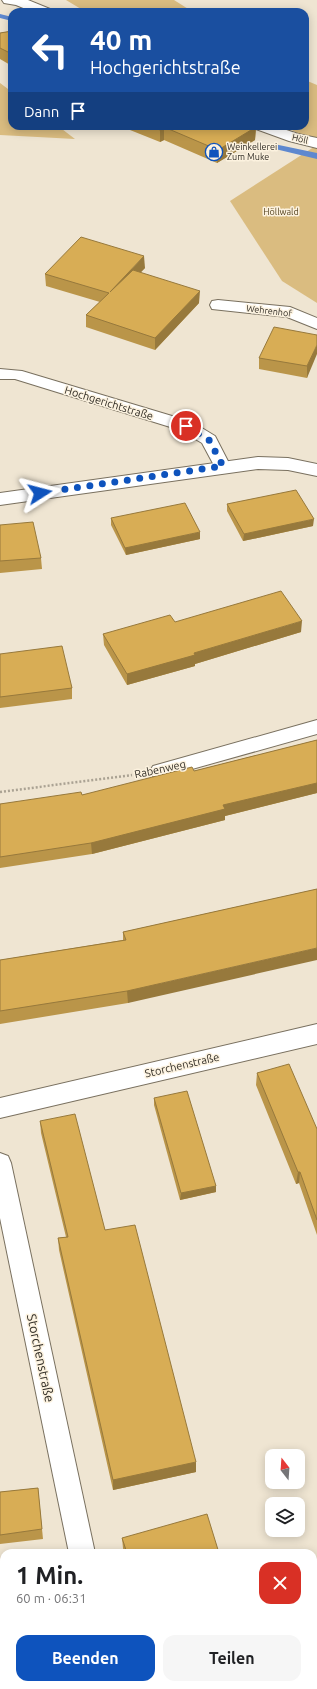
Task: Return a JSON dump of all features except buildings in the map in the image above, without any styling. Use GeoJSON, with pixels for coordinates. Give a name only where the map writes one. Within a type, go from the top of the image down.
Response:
{"type":"FeatureCollection","features":[{"type":"Feature","properties":{"kind":"street"},"geometry":{"type":"LineString","coordinates":[[9,0],[19,1],[36,8]]}},
{"type":"Feature","properties":{"kind":"street","name":"Höll"},"geometry":{"type":"LineString","coordinates":[[272,130],[294,138],[317,143]]}},
{"type":"Feature","properties":{"kind":"street","name":"Wehrenhof"},"geometry":{"type":"LineString","coordinates":[[218,305],[290,312],[317,324]]}},
{"type":"Feature","properties":{"kind":"street"},"geometry":{"type":"LineString","coordinates":[[0,499],[223,466],[258,463],[288,464],[317,470]]}},
{"type":"Feature","properties":{"kind":"street","name":"Storchenstraße"},"geometry":{"type":"LineString","coordinates":[[0,1108],[317,1034]]}},
{"type":"Feature","properties":{"kind":"lane","name":"Hochgerichtstraße"},"geometry":{"type":"LineString","coordinates":[[0,374],[16,374],[186,426],[209,440],[223,466]]}},
{"type":"Feature","properties":{"kind":"lane","name":"Rabenweg"},"geometry":{"type":"LineString","coordinates":[[160,771],[317,727]]}},
{"type":"Feature","properties":{"kind":"lane","name":"Storchenstraße"},"geometry":{"type":"LineString","coordinates":[[0,1163],[81,1549]]}},
{"type":"Feature","properties":{"kind":"path","name":"Rabenweg"},"geometry":{"type":"LineString","coordinates":[[0,792],[160,771]]}},
{"type":"Feature","properties":{"kind":"green space"},"geometry":{"type":"Polygon","coordinates":[[[66,0],[174,0],[187,8],[79,8],[66,0]]]}},
{"type":"Feature","properties":{"kind":"green space"},"geometry":{"type":"Polygon","coordinates":[[[309,82],[317,85],[317,145],[292,130],[309,130],[309,82]]]}},
{"type":"Feature","properties":{"kind":"green space"},"geometry":{"type":"Polygon","coordinates":[[[0,83],[8,89],[8,130],[63,130],[75,139],[0,135],[0,83]]]}},
{"type":"Feature","properties":{"kind":"green space","name":"Höllwald"},"geometry":{"type":"Polygon","coordinates":[[[317,145],[317,303],[282,281],[230,201],[317,145]]]}},
{"type":"Feature","properties":{"kind":"waterway"},"geometry":{"type":"LineString","coordinates":[[0,16],[8,18]]}},
{"type":"Feature","properties":{"kind":"waterway"},"geometry":{"type":"LineString","coordinates":[[274,146],[317,156]]}},
{"type":"Feature","properties":{"kind":"place","name":"Weinkellerei Zum Muke"},"geometry":{"type":"Point","coordinates":[214,152]}},
{"type":"Feature","properties":{"kind":"route"},"geometry":{"type":"LineString","coordinates":[[40,493],[223,466],[209,440],[186,426]]}}]}
